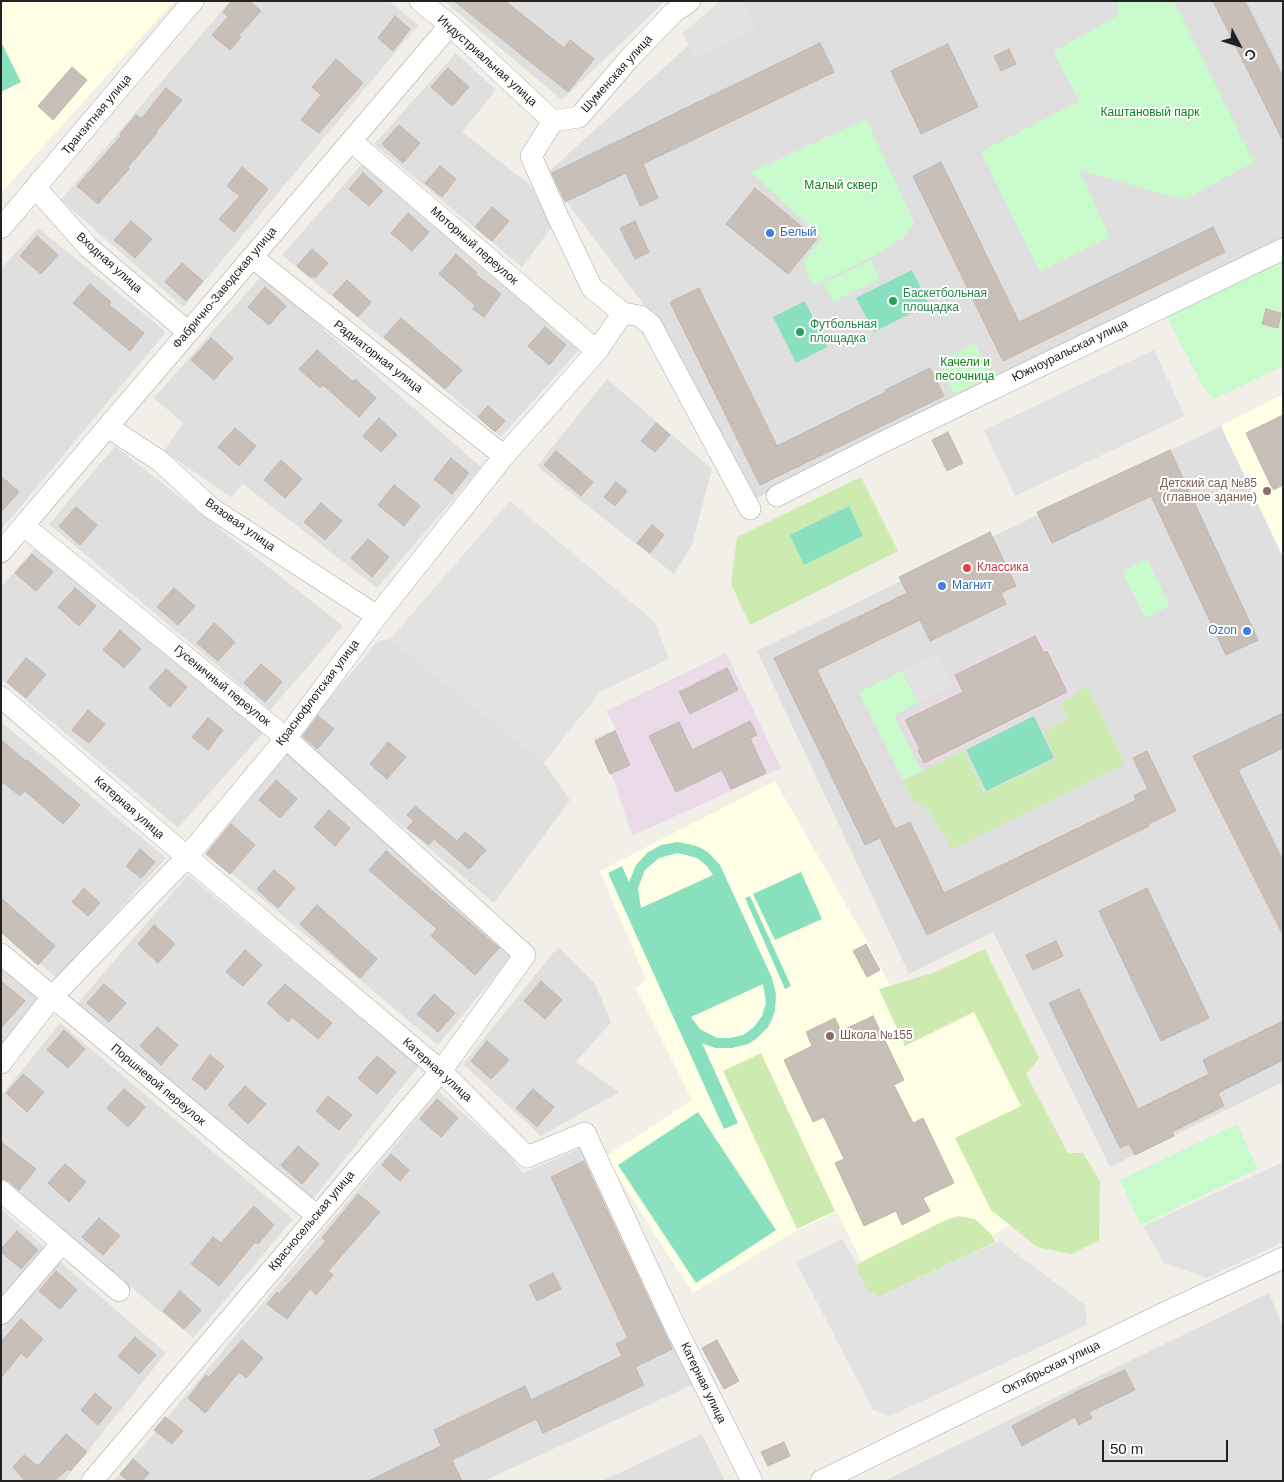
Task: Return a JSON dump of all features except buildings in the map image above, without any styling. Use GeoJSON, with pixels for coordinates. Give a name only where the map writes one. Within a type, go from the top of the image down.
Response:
{"type":"FeatureCollection","features":[{"type":"Feature","properties":{"kind":"street","name":"Транзитная улица"},"geometry":{"type":"LineString","coordinates":[[1,228],[193,1]]}},
{"type":"Feature","properties":{"kind":"street","name":"Индустриальная улица"},"geometry":{"type":"LineString","coordinates":[[420,1],[450,25],[554,121]]}},
{"type":"Feature","properties":{"kind":"street","name":"Шуменская улица"},"geometry":{"type":"LineString","coordinates":[[554,121],[579,118],[677,5]]}},
{"type":"Feature","properties":{"kind":"street","name":"Фабрично-Заводская улица"},"geometry":{"type":"LineString","coordinates":[[1,552],[450,25]]}},
{"type":"Feature","properties":{"kind":"street"},"geometry":{"type":"LineString","coordinates":[[554,121],[532,156],[558,217],[592,288],[623,313],[640,316],[651,325],[750,509]]}},
{"type":"Feature","properties":{"kind":"street","name":"Моторный переулок"},"geometry":{"type":"LineString","coordinates":[[351,141],[597,351]]}},
{"type":"Feature","properties":{"kind":"street","name":"Входная улица"},"geometry":{"type":"LineString","coordinates":[[36,188],[88,247],[188,332]]}},
{"type":"Feature","properties":{"kind":"street","name":"Южноуральская улица"},"geometry":{"type":"LineString","coordinates":[[777,496],[894,436],[1283,249]]}},
{"type":"Feature","properties":{"kind":"street","name":"Радиаторная улица"},"geometry":{"type":"LineString","coordinates":[[252,257],[504,456]]}},
{"type":"Feature","properties":{"kind":"street","name":"Краснофлотская улица"},"geometry":{"type":"LineString","coordinates":[[1,1063],[52,997],[187,857],[286,738],[377,616],[504,456],[597,351],[623,313]]}},
{"type":"Feature","properties":{"kind":"street","name":"Вязовая улица"},"geometry":{"type":"LineString","coordinates":[[108,427],[160,461],[211,508],[377,616]]}},
{"type":"Feature","properties":{"kind":"street","name":"Гусеничный переулок"},"geometry":{"type":"LineString","coordinates":[[24,526],[286,738],[525,955]]}},
{"type":"Feature","properties":{"kind":"street","name":"Катерная улица"},"geometry":{"type":"LineString","coordinates":[[1,697],[187,857],[441,1070],[527,1157],[585,1132],[673,1322],[752,1481]]}},
{"type":"Feature","properties":{"kind":"street","name":"Поршневой переулок"},"geometry":{"type":"LineString","coordinates":[[1,954],[316,1215]]}},
{"type":"Feature","properties":{"kind":"street","name":"Красносельская улица"},"geometry":{"type":"LineString","coordinates":[[92,1481],[441,1070],[525,955]]}},
{"type":"Feature","properties":{"kind":"street"},"geometry":{"type":"LineString","coordinates":[[1,1191],[118,1291]]}},
{"type":"Feature","properties":{"kind":"street"},"geometry":{"type":"LineString","coordinates":[[1,1314],[62,1243]]}},
{"type":"Feature","properties":{"kind":"street","name":"Октябрьская улица"},"geometry":{"type":"LineString","coordinates":[[821,1481],[849,1475],[1162,1314],[1282,1259]]}},
{"type":"Feature","properties":{"kind":"shaded area"},"geometry":{"type":"Polygon","coordinates":[[[1,1],[174,1],[1,193],[1,1]]]}},
{"type":"Feature","properties":{"kind":"shaded area"},"geometry":{"type":"Polygon","coordinates":[[[230,1],[389,1],[418,25],[183,307],[61,200],[230,1]]]}},
{"type":"Feature","properties":{"kind":"shaded area"},"geometry":{"type":"Polygon","coordinates":[[[444,1],[664,1],[664,2],[562,100],[444,1]]]}},
{"type":"Feature","properties":{"kind":"shaded area"},"geometry":{"type":"Polygon","coordinates":[[[720,1],[743,1],[756,29],[696,58],[682,34],[720,1]]]}},
{"type":"Feature","properties":{"kind":"shaded area"},"geometry":{"type":"Polygon","coordinates":[[[742,1],[1283,1],[1283,238],[751,501],[659,325],[546,174],[731,7],[742,1]]]}},
{"type":"Feature","properties":{"kind":"shaded area"},"geometry":{"type":"Polygon","coordinates":[[[456,53],[496,90],[462,132],[529,184],[554,224],[522,267],[374,144],[456,53]]]}},
{"type":"Feature","properties":{"kind":"shaded area"},"geometry":{"type":"Polygon","coordinates":[[[362,164],[579,350],[501,437],[282,255],[362,164]]]}},
{"type":"Feature","properties":{"kind":"shaded area"},"geometry":{"type":"Polygon","coordinates":[[[38,228],[166,332],[1,530],[1,269],[38,228]]]}},
{"type":"Feature","properties":{"kind":"shaded area"},"geometry":{"type":"Polygon","coordinates":[[[262,275],[481,467],[377,588],[243,484],[231,497],[164,451],[183,423],[154,398],[262,275]]]}},
{"type":"Feature","properties":{"kind":"shaded area"},"geometry":{"type":"Polygon","coordinates":[[[1154,350],[1185,416],[1015,496],[984,430],[1154,350]]]}},
{"type":"Feature","properties":{"kind":"shaded area"},"geometry":{"type":"Polygon","coordinates":[[[607,379],[712,469],[692,545],[674,574],[537,466],[607,379]]]}},
{"type":"Feature","properties":{"kind":"shaded area","name":"Детский сад №85 (главное здание)"},"geometry":{"type":"Polygon","coordinates":[[[1283,394],[1283,557],[1221,426],[1283,394]]]}},
{"type":"Feature","properties":{"kind":"shaded area"},"geometry":{"type":"Polygon","coordinates":[[[1221,426],[1283,557],[1283,1082],[1110,1167],[993,932],[909,974],[757,651],[1221,426]]]}},
{"type":"Feature","properties":{"kind":"shaded area"},"geometry":{"type":"Polygon","coordinates":[[[115,446],[343,626],[270,710],[49,524],[115,446]]]}},
{"type":"Feature","properties":{"kind":"shaded area"},"geometry":{"type":"Polygon","coordinates":[[[510,501],[655,622],[669,659],[600,692],[544,763],[390,639],[510,501]]]}},
{"type":"Feature","properties":{"kind":"shaded area"},"geometry":{"type":"Polygon","coordinates":[[[36,547],[263,733],[178,828],[1,679],[1,587],[36,547]]]}},
{"type":"Feature","properties":{"kind":"shaded area"},"geometry":{"type":"Polygon","coordinates":[[[1040,628],[1073,693],[924,766],[899,718],[959,689],[951,672],[1040,628]]]}},
{"type":"Feature","properties":{"kind":"shaded area"},"geometry":{"type":"Polygon","coordinates":[[[390,639],[544,763],[570,800],[494,903],[297,737],[378,641],[390,639]]]}},
{"type":"Feature","properties":{"kind":"shaded area"},"geometry":{"type":"Polygon","coordinates":[[[726,653],[781,768],[632,836],[614,781],[593,739],[616,729],[606,711],[726,653]]]}},
{"type":"Feature","properties":{"kind":"shaded area"},"geometry":{"type":"Polygon","coordinates":[[[938,653],[954,686],[920,703],[904,670],[938,653]]]}},
{"type":"Feature","properties":{"kind":"shaded area"},"geometry":{"type":"Polygon","coordinates":[[[1,722],[166,858],[57,978],[1,932],[1,722]]]}},
{"type":"Feature","properties":{"kind":"shaded area"},"geometry":{"type":"Polygon","coordinates":[[[288,753],[513,954],[438,1045],[206,852],[288,753]]]}},
{"type":"Feature","properties":{"kind":"shaded area","name":"Школа №155"},"geometry":{"type":"Polygon","coordinates":[[[775,781],[869,945],[908,1020],[975,990],[1077,1187],[993,1235],[995,1242],[879,1297],[837,1212],[794,1232],[693,1293],[605,1157],[692,1100],[636,988],[646,979],[600,871],[775,781]]]}},
{"type":"Feature","properties":{"kind":"shaded area"},"geometry":{"type":"Polygon","coordinates":[[[188,875],[419,1066],[312,1200],[77,1004],[188,875]]]}},
{"type":"Feature","properties":{"kind":"shaded area"},"geometry":{"type":"Polygon","coordinates":[[[558,947],[595,984],[611,1022],[576,1062],[619,1092],[541,1136],[463,1064],[558,947]]]}},
{"type":"Feature","properties":{"kind":"shaded area"},"geometry":{"type":"Polygon","coordinates":[[[1,968],[39,999],[1,1045],[1,968]]]}},
{"type":"Feature","properties":{"kind":"shaded area"},"geometry":{"type":"Polygon","coordinates":[[[60,1023],[293,1219],[193,1338],[1,1181],[1,1096],[60,1023]]]}},
{"type":"Feature","properties":{"kind":"shaded area"},"geometry":{"type":"Polygon","coordinates":[[[439,1092],[507,1152],[523,1173],[586,1146],[694,1384],[484,1481],[114,1481],[439,1092]]]}},
{"type":"Feature","properties":{"kind":"shaded area"},"geometry":{"type":"Polygon","coordinates":[[[1283,1162],[1283,1242],[1207,1278],[1164,1263],[1143,1226],[1283,1162]]]}},
{"type":"Feature","properties":{"kind":"shaded area"},"geometry":{"type":"Polygon","coordinates":[[[1,1209],[46,1248],[1,1300],[1,1209]]]}},
{"type":"Feature","properties":{"kind":"shaded area"},"geometry":{"type":"Polygon","coordinates":[[[842,1239],[857,1264],[856,1269],[867,1291],[879,1297],[999,1241],[1085,1305],[1087,1325],[890,1416],[873,1410],[796,1262],[842,1239]]]}},
{"type":"Feature","properties":{"kind":"shaded area"},"geometry":{"type":"Polygon","coordinates":[[[58,1260],[166,1353],[64,1481],[1,1481],[1,1331],[58,1260]]]}},
{"type":"Feature","properties":{"kind":"shaded area"},"geometry":{"type":"Polygon","coordinates":[[[1269,1293],[1283,1327],[1283,1480],[884,1481],[1269,1293]]]}},
{"type":"Feature","properties":{"kind":"shaded area"},"geometry":{"type":"Polygon","coordinates":[[[702,1434],[725,1481],[602,1481],[702,1434]]]}},
{"type":"Feature","properties":{"kind":"green space","name":"Каштановый парк"},"geometry":{"type":"Polygon","coordinates":[[[1119,1],[1174,1],[1254,162],[1184,200],[1079,170],[1110,237],[1040,272],[981,152],[1079,101],[1053,52],[1117,16],[1119,1]]]}},
{"type":"Feature","properties":{"kind":"green space"},"geometry":{"type":"Polygon","coordinates":[[[1,42],[21,82],[1,92],[1,42]]]}},
{"type":"Feature","properties":{"kind":"green space","name":"Малый сквер"},"geometry":{"type":"Polygon","coordinates":[[[866,119],[915,224],[903,238],[878,254],[813,286],[803,263],[822,238],[751,172],[866,119]]]}},
{"type":"Feature","properties":{"kind":"green space"},"geometry":{"type":"Polygon","coordinates":[[[1283,259],[1283,366],[1214,399],[1204,388],[1167,315],[1283,259]]]}},
{"type":"Feature","properties":{"kind":"green space"},"geometry":{"type":"Polygon","coordinates":[[[871,260],[880,279],[833,302],[824,283],[871,260]]]}},
{"type":"Feature","properties":{"kind":"green space","name":"Баскетбольная площадка"},"geometry":{"type":"Polygon","coordinates":[[[912,270],[929,304],[874,332],[856,298],[912,270]]]}},
{"type":"Feature","properties":{"kind":"green space","name":"Футбольная площадка"},"geometry":{"type":"Polygon","coordinates":[[[805,301],[827,347],[796,363],[773,317],[805,301]]]}},
{"type":"Feature","properties":{"kind":"green space","name":"Качели и песочница"},"geometry":{"type":"Polygon","coordinates":[[[975,343],[991,376],[955,395],[938,363],[975,343]]]}},
{"type":"Feature","properties":{"kind":"green space"},"geometry":{"type":"Polygon","coordinates":[[[861,477],[898,551],[750,625],[731,584],[737,537],[861,477]]]}},
{"type":"Feature","properties":{"kind":"green space"},"geometry":{"type":"Polygon","coordinates":[[[849,506],[863,536],[804,565],[790,535],[849,506]]]}},
{"type":"Feature","properties":{"kind":"green space"},"geometry":{"type":"Polygon","coordinates":[[[1147,559],[1170,606],[1145,618],[1122,571],[1147,559]]]}},
{"type":"Feature","properties":{"kind":"green space"},"geometry":{"type":"Polygon","coordinates":[[[902,671],[918,703],[894,715],[922,771],[903,780],[859,692],[902,671]]]}},
{"type":"Feature","properties":{"kind":"green space"},"geometry":{"type":"Polygon","coordinates":[[[1087,686],[1125,764],[952,849],[928,809],[913,800],[903,782],[963,750],[984,793],[1056,759],[1044,732],[1068,719],[1061,704],[1087,686]]]}},
{"type":"Feature","properties":{"kind":"green space"},"geometry":{"type":"Polygon","coordinates":[[[1034,716],[1054,758],[986,791],[966,750],[1034,716]]]}},
{"type":"Feature","properties":{"kind":"green space"},"geometry":{"type":"Polygon","coordinates":[[[677,842],[693,845],[709,853],[720,865],[772,978],[776,994],[775,1011],[772,1019],[768,1027],[756,1039],[748,1044],[732,1048],[715,1048],[702,1043],[738,1123],[724,1129],[608,873],[622,866],[629,882],[636,865],[647,853],[661,845],[677,842]],[[678,853],[659,858],[645,870],[638,888],[641,908],[713,875],[707,866],[697,858],[678,853]],[[763,984],[691,1017],[700,1029],[717,1038],[743,1035],[754,1027],[762,1016],[766,1003],[763,984]]]}},
{"type":"Feature","properties":{"kind":"green space"},"geometry":{"type":"Polygon","coordinates":[[[801,872],[822,919],[775,940],[753,894],[801,872]]]}},
{"type":"Feature","properties":{"kind":"green space"},"geometry":{"type":"Polygon","coordinates":[[[750,896],[791,986],[785,989],[745,898],[750,896]]]}},
{"type":"Feature","properties":{"kind":"green space"},"geometry":{"type":"Polygon","coordinates":[[[985,949],[1039,1058],[1026,1074],[1068,1153],[1083,1153],[1100,1181],[1099,1240],[1071,1254],[1037,1247],[991,1210],[955,1138],[1021,1106],[974,1012],[905,1046],[879,989],[933,973],[985,949]]]}},
{"type":"Feature","properties":{"kind":"green space"},"geometry":{"type":"Polygon","coordinates":[[[761,1053],[835,1211],[797,1229],[723,1071],[761,1053]]]}},
{"type":"Feature","properties":{"kind":"green space"},"geometry":{"type":"Polygon","coordinates":[[[698,1112],[776,1230],[696,1283],[618,1165],[698,1112]]]}},
{"type":"Feature","properties":{"kind":"green space"},"geometry":{"type":"Polygon","coordinates":[[[1237,1124],[1258,1169],[1141,1225],[1120,1180],[1237,1124]]]}},
{"type":"Feature","properties":{"kind":"green space"},"geometry":{"type":"Polygon","coordinates":[[[959,1216],[975,1219],[992,1235],[995,1242],[879,1297],[867,1291],[856,1269],[857,1264],[948,1219],[959,1216]]]}},
{"type":"Feature","properties":{"kind":"place","name":"Белый"},"geometry":{"type":"Point","coordinates":[770,233]}},
{"type":"Feature","properties":{"kind":"place","name":"Баскетбольная площадка"},"geometry":{"type":"Point","coordinates":[893,301]}},
{"type":"Feature","properties":{"kind":"place","name":"Футбольная площадка"},"geometry":{"type":"Point","coordinates":[800,332]}},
{"type":"Feature","properties":{"kind":"place","name":"Детский сад №85 (главное здание)"},"geometry":{"type":"Point","coordinates":[1267,491]}},
{"type":"Feature","properties":{"kind":"place","name":"Классика"},"geometry":{"type":"Point","coordinates":[967,568]}},
{"type":"Feature","properties":{"kind":"place","name":"Магнит"},"geometry":{"type":"Point","coordinates":[942,586]}},
{"type":"Feature","properties":{"kind":"place","name":"Ozon"},"geometry":{"type":"Point","coordinates":[1247,631]}},
{"type":"Feature","properties":{"kind":"place","name":"Школа №155"},"geometry":{"type":"Point","coordinates":[830,1036]}}]}
